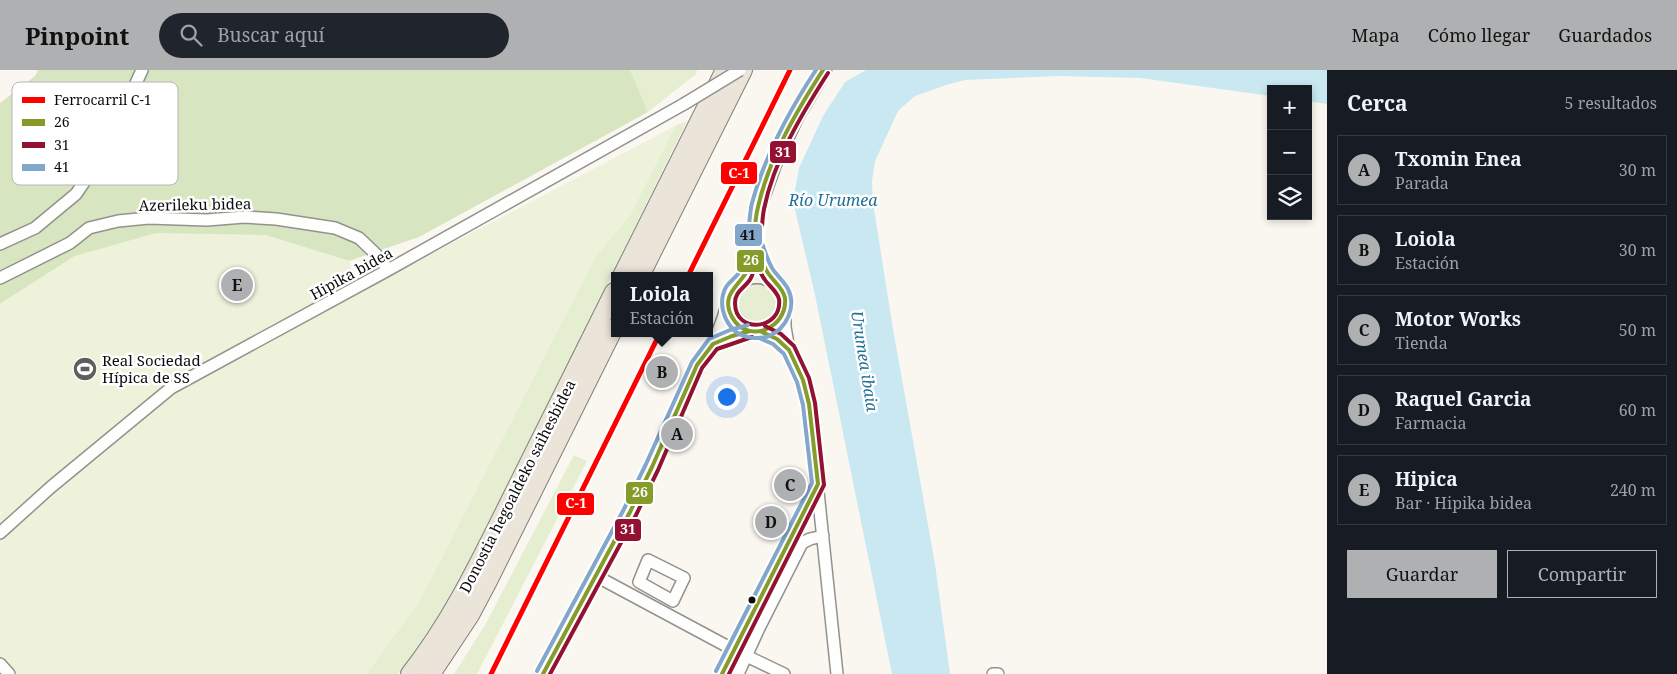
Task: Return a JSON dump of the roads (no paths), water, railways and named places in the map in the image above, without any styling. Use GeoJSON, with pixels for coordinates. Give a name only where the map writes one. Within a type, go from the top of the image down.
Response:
{"type":"FeatureCollection","features":[{"type":"Feature","properties":{"kind":"main road"},"geometry":{"type":"LineString","coordinates":[[624,272],[725,70]]}},
{"type":"Feature","properties":{"kind":"main road"},"geometry":{"type":"LineString","coordinates":[[642,272],[741,70]]}},
{"type":"Feature","properties":{"kind":"main road"},"geometry":{"type":"LineString","coordinates":[[756,331],[738,325],[730,313],[729,300],[733,288],[743,279],[751,261],[755,242],[758,206],[773,164],[796,115],[823,70]]}},
{"type":"Feature","properties":{"kind":"main road"},"geometry":{"type":"LineString","coordinates":[[714,344],[732,336],[774,327],[785,310],[785,296],[782,289],[771,278],[755,242]]}},
{"type":"Feature","properties":{"kind":"main road"},"geometry":{"type":"LineString","coordinates":[[743,279],[757,275],[771,278]]}},
{"type":"Feature","properties":{"kind":"main road","name":"Donostia hegoaldeko saihesbidea"},"geometry":{"type":"LineString","coordinates":[[410,674],[436,638],[461,597],[611,298]]}},
{"type":"Feature","properties":{"kind":"main road"},"geometry":{"type":"LineString","coordinates":[[544,674],[652,467],[697,365],[714,344],[723,326],[729,306]]}},
{"type":"Feature","properties":{"kind":"main road","name":"Donostia hegoaldeko saihesbidea"},"geometry":{"type":"LineString","coordinates":[[431,674],[450,648],[484,589],[611,334]]}},
{"type":"Feature","properties":{"kind":"street"},"geometry":{"type":"LineString","coordinates":[[137,82],[142,70]]}},
{"type":"Feature","properties":{"kind":"street","name":"Hipika bidea"},"geometry":{"type":"LineString","coordinates":[[0,534],[51,486],[171,388],[388,270],[741,70]]}},
{"type":"Feature","properties":{"kind":"street"},"geometry":{"type":"LineString","coordinates":[[0,244],[35,228],[76,194],[82,185]]}},
{"type":"Feature","properties":{"kind":"street","name":"Azerileku bidea"},"geometry":{"type":"LineString","coordinates":[[0,278],[70,242],[89,228],[118,220],[149,218],[206,220],[276,219],[335,228],[360,238],[380,258],[388,270]]}},
{"type":"Feature","properties":{"kind":"street"},"geometry":{"type":"LineString","coordinates":[[785,310],[785,327],[789,350],[800,372],[808,396],[836,668],[830,674]]}},
{"type":"Feature","properties":{"kind":"street"},"geometry":{"type":"LineString","coordinates":[[756,331],[777,339],[789,350]]}},
{"type":"Feature","properties":{"kind":"street"},"geometry":{"type":"LineString","coordinates":[[722,674],[818,484]]}},
{"type":"Feature","properties":{"kind":"street"},"geometry":{"type":"LineString","coordinates":[[738,674],[802,543],[823,536]]}},
{"type":"Feature","properties":{"kind":"street"},"geometry":{"type":"LineString","coordinates":[[596,576],[734,650],[784,674]]}},
{"type":"Feature","properties":{"kind":"street"},"geometry":{"type":"LineString","coordinates":[[0,664],[9,674]]}},
{"type":"Feature","properties":{"kind":"street"},"geometry":{"type":"LineString","coordinates":[[993,674],[998,674]]}},
{"type":"Feature","properties":{"kind":"water","name":"Río Urumea"},"geometry":{"type":"Polygon","coordinates":[[[866,70],[1327,70],[1327,104],[1312,102],[1312,85],[1267,85],[1267,95],[1140,78],[1058,76],[965,80],[915,96],[898,111],[875,161],[872,181],[873,203],[893,329],[935,564],[950,674],[892,674],[815,295],[793,201],[799,168],[823,116],[845,82],[866,70]]]}},
{"type":"Feature","properties":{"kind":"rail line","name":"C-1"},"geometry":{"type":"LineString","coordinates":[[690,272],[790,70]]}},
{"type":"Feature","properties":{"kind":"rail line","name":"C-1"},"geometry":{"type":"LineString","coordinates":[[491,674],[658,337]]}},
{"type":"Feature","properties":{"kind":"place","name":"Hipica"},"geometry":{"type":"Point","coordinates":[237,285]}},
{"type":"Feature","properties":{"kind":"place","name":"Real Sociedad Hípica de SS"},"geometry":{"type":"Point","coordinates":[85,369]}},
{"type":"Feature","properties":{"kind":"place","name":"Loiola"},"geometry":{"type":"Point","coordinates":[662,372]}},
{"type":"Feature","properties":{"kind":"place","name":"Txomin Enea"},"geometry":{"type":"Point","coordinates":[677,434]}},
{"type":"Feature","properties":{"kind":"place","name":"Motor Works"},"geometry":{"type":"Point","coordinates":[790,485]}},
{"type":"Feature","properties":{"kind":"place","name":"Raquel Garcia"},"geometry":{"type":"Point","coordinates":[771,522]}},
{"type":"Feature","properties":{"kind":"water label","name":"Urumea ibaia"},"geometry":{"type":"Point","coordinates":[865,361]}}]}
